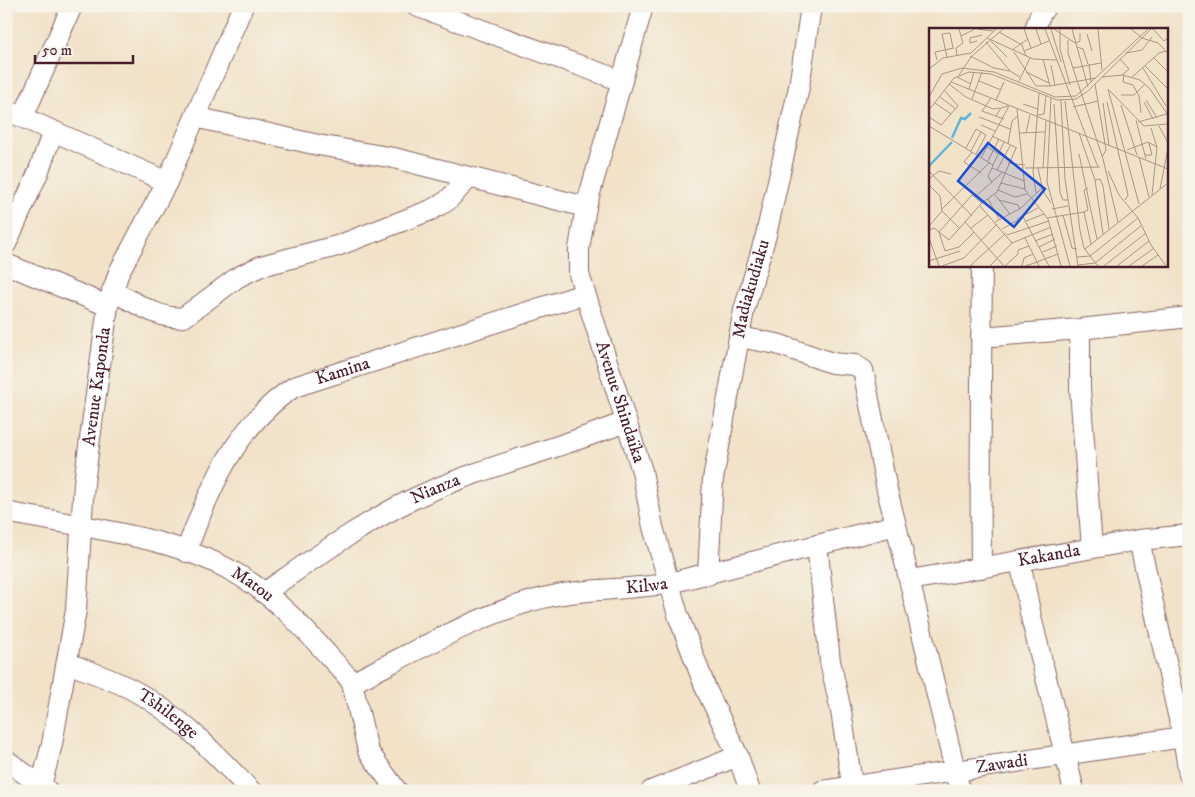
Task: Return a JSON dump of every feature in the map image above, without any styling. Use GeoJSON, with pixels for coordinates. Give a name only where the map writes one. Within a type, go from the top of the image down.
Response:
{"type":"FeatureCollection","features":[{"type":"Feature","properties":{"kind":"street"},"geometry":{"type":"LineString","coordinates":[[72,6],[15,113],[167,182]]}},
{"type":"Feature","properties":{"kind":"street","name":"Avenue Kaponda"},"geometry":{"type":"LineString","coordinates":[[45,788],[76,610],[83,528],[84,483],[110,298],[127,255],[167,182],[243,6]]}},
{"type":"Feature","properties":{"kind":"street"},"geometry":{"type":"LineString","coordinates":[[416,6],[622,81]]}},
{"type":"Feature","properties":{"kind":"street","name":"Avenue Shindaïka"},"geometry":{"type":"LineString","coordinates":[[643,6],[586,207],[578,263],[584,294],[642,471],[653,527],[690,648],[738,756],[750,791]]}},
{"type":"Feature","properties":{"kind":"street","name":"Madiakudiaku"},"geometry":{"type":"LineString","coordinates":[[708,575],[713,479],[739,337],[785,154],[802,70],[811,6]]}},
{"type":"Feature","properties":{"kind":"street"},"geometry":{"type":"LineString","coordinates":[[1035,28],[1046,6]]}},
{"type":"Feature","properties":{"kind":"street"},"geometry":{"type":"LineString","coordinates":[[195,117],[318,145],[394,158],[586,207]]}},
{"type":"Feature","properties":{"kind":"street"},"geometry":{"type":"LineString","coordinates":[[9,233],[38,173],[53,131]]}},
{"type":"Feature","properties":{"kind":"street"},"geometry":{"type":"LineString","coordinates":[[6,264],[164,316],[184,317],[238,277],[261,266],[337,246],[431,210],[447,201],[469,178]]}},
{"type":"Feature","properties":{"kind":"street"},"geometry":{"type":"LineString","coordinates":[[981,568],[982,266]]}},
{"type":"Feature","properties":{"kind":"street","name":"Kamina"},"geometry":{"type":"LineString","coordinates":[[186,552],[211,489],[235,445],[261,412],[294,387],[584,294]]}},
{"type":"Feature","properties":{"kind":"street"},"geometry":{"type":"LineString","coordinates":[[981,337],[1080,329],[1189,317]]}},
{"type":"Feature","properties":{"kind":"street"},"geometry":{"type":"LineString","coordinates":[[1080,329],[1080,389],[1092,548]]}},
{"type":"Feature","properties":{"kind":"street"},"geometry":{"type":"LineString","coordinates":[[739,337],[777,344],[832,363],[855,365],[862,370],[887,490],[958,781]]}},
{"type":"Feature","properties":{"kind":"street","name":"Nianza"},"geometry":{"type":"LineString","coordinates":[[264,593],[344,537],[382,514],[416,497],[493,466],[597,433],[625,422]]}},
{"type":"Feature","properties":{"kind":"street","name":"Matou"},"geometry":{"type":"LineString","coordinates":[[6,512],[83,528],[132,535],[225,567],[264,593],[317,644],[352,683],[368,751],[397,791]]}},
{"type":"Feature","properties":{"kind":"street","name":"Kilwa"},"geometry":{"type":"LineString","coordinates":[[352,683],[413,651],[501,612],[531,602],[556,595],[643,588],[708,575],[896,525]]}},
{"type":"Feature","properties":{"kind":"street","name":"Kakanda"},"geometry":{"type":"LineString","coordinates":[[910,580],[1139,540],[1189,535]]}},
{"type":"Feature","properties":{"kind":"street"},"geometry":{"type":"LineString","coordinates":[[1139,540],[1183,737],[1189,774]]}},
{"type":"Feature","properties":{"kind":"street"},"geometry":{"type":"LineString","coordinates":[[817,545],[830,661],[841,711],[852,788]]}},
{"type":"Feature","properties":{"kind":"street"},"geometry":{"type":"LineString","coordinates":[[1020,561],[1038,646],[1074,791]]}},
{"type":"Feature","properties":{"kind":"street","name":"Tshilenge"},"geometry":{"type":"LineString","coordinates":[[67,663],[132,690],[172,715],[196,735],[251,791]]}},
{"type":"Feature","properties":{"kind":"street","name":"Zawadi"},"geometry":{"type":"LineString","coordinates":[[822,791],[958,781],[1066,754],[1183,737]]}},
{"type":"Feature","properties":{"kind":"street"},"geometry":{"type":"LineString","coordinates":[[650,791],[738,756]]}},
{"type":"Feature","properties":{"kind":"street"},"geometry":{"type":"LineString","coordinates":[[6,760],[45,788]]}}]}
